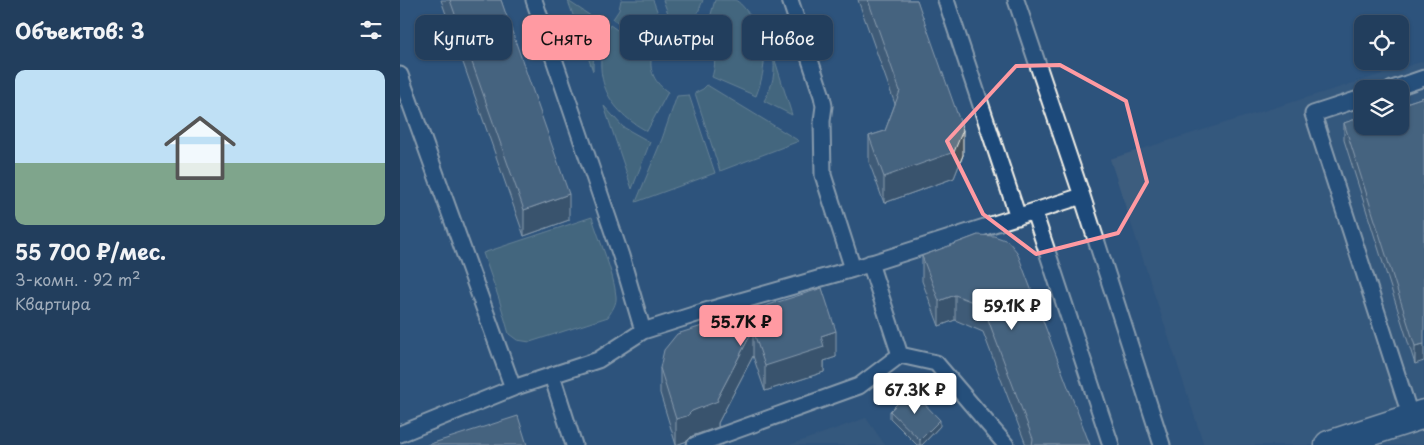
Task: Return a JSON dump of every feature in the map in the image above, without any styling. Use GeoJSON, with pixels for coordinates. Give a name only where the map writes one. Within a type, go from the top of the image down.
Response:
{"type":"FeatureCollection","features":[{"type":"Feature","properties":{"kind":"street"},"geometry":{"type":"LineString","coordinates":[[1329,445],[1418,416]]}},
{"type":"Feature","properties":{"kind":"lane"},"geometry":{"type":"LineString","coordinates":[[534,0],[621,256],[643,332]]}},
{"type":"Feature","properties":{"kind":"lane"},"geometry":{"type":"LineString","coordinates":[[790,0],[822,96],[824,106],[822,121],[823,175],[853,269]]}},
{"type":"Feature","properties":{"kind":"lane"},"geometry":{"type":"LineString","coordinates":[[946,0],[1018,217]]}},
{"type":"Feature","properties":{"kind":"lane"},"geometry":{"type":"LineString","coordinates":[[1016,0],[1082,196],[1162,445]]}},
{"type":"Feature","properties":{"kind":"lane"},"geometry":{"type":"LineString","coordinates":[[400,75],[513,388]]}},
{"type":"Feature","properties":{"kind":"lane"},"geometry":{"type":"LineString","coordinates":[[1409,83],[1424,78]]}},
{"type":"Feature","properties":{"kind":"lane"},"geometry":{"type":"LineString","coordinates":[[1354,101],[1313,114],[1418,416]]}},
{"type":"Feature","properties":{"kind":"lane"},"geometry":{"type":"LineString","coordinates":[[400,434],[513,388],[598,360],[643,332],[710,310],[853,269],[1082,196]]}},
{"type":"Feature","properties":{"kind":"lane"},"geometry":{"type":"LineString","coordinates":[[1034,212],[1111,445]]}},
{"type":"Feature","properties":{"kind":"lane"},"geometry":{"type":"LineString","coordinates":[[870,263],[900,355]]}},
{"type":"Feature","properties":{"kind":"lane"},"geometry":{"type":"LineString","coordinates":[[695,445],[859,386],[900,355],[936,363],[1006,445]]}},
{"type":"Feature","properties":{"kind":"lane"},"geometry":{"type":"LineString","coordinates":[[552,376],[574,445]]}},
{"type":"Feature","properties":{"kind":"highlighted area"},"geometry":{"type":"Polygon","coordinates":[[[1060,65],[1126,101],[1147,182],[1118,233],[1036,254],[983,214],[947,141],[1016,66],[1060,65]]]}},
{"type":"Feature","properties":{"kind":"shaded area"},"geometry":{"type":"Polygon","coordinates":[[[1424,61],[1424,445],[1204,445],[1110,159],[1354,83],[1354,135],[1409,135],[1409,80],[1363,80],[1395,70],[1409,70],[1409,66],[1424,61]]]}},
{"type":"Feature","properties":{"kind":"shaded area"},"geometry":{"type":"Polygon","coordinates":[[[866,418],[885,445],[790,445],[866,418]]]}},
{"type":"Feature","properties":{"kind":"green space"},"geometry":{"type":"Polygon","coordinates":[[[621,0],[653,0],[659,15],[620,15],[620,24],[613,19],[619,10],[621,0]]]}},
{"type":"Feature","properties":{"kind":"green space"},"geometry":{"type":"Polygon","coordinates":[[[663,0],[703,0],[697,15],[669,15],[663,0]]]}},
{"type":"Feature","properties":{"kind":"green space"},"geometry":{"type":"Polygon","coordinates":[[[715,0],[735,0],[749,15],[742,15],[742,60],[764,60],[760,85],[756,96],[712,77],[714,60],[732,60],[732,15],[711,15],[715,0]]]}},
{"type":"Feature","properties":{"kind":"green space"},"geometry":{"type":"Polygon","coordinates":[[[568,1],[589,15],[573,15],[568,1]]]}},
{"type":"Feature","properties":{"kind":"green space"},"geometry":{"type":"Polygon","coordinates":[[[610,25],[620,32],[620,60],[651,60],[652,71],[656,81],[668,92],[647,131],[632,122],[620,111],[611,99],[601,72],[601,60],[610,60],[610,25]]]}},
{"type":"Feature","properties":{"kind":"green space"},"geometry":{"type":"Polygon","coordinates":[[[589,60],[593,60],[593,71],[589,60]]]}},
{"type":"Feature","properties":{"kind":"green space"},"geometry":{"type":"Polygon","coordinates":[[[775,60],[792,115],[764,101],[770,89],[775,60]]]}},
{"type":"Feature","properties":{"kind":"green space"},"geometry":{"type":"Polygon","coordinates":[[[707,85],[799,141],[720,171],[695,93],[707,85]]]}},
{"type":"Feature","properties":{"kind":"green space"},"geometry":{"type":"Polygon","coordinates":[[[689,95],[715,173],[636,202],[662,139],[677,96],[689,95]]]}},
{"type":"Feature","properties":{"kind":"green space"},"geometry":{"type":"Polygon","coordinates":[[[604,106],[623,127],[650,142],[632,189],[604,106]]]}},
{"type":"Feature","properties":{"kind":"green space"},"geometry":{"type":"Polygon","coordinates":[[[592,217],[615,287],[616,302],[608,317],[530,342],[517,340],[509,334],[483,253],[592,217]]]}},
{"type":"Feature","properties":{"kind":"building"},"geometry":{"type":"Polygon","coordinates":[[[450,0],[501,0],[506,15],[455,15],[450,0]]]}},
{"type":"Feature","properties":{"kind":"building"},"geometry":{"type":"Polygon","coordinates":[[[868,0],[917,0],[963,130],[954,152],[884,177],[869,136],[885,131],[900,91],[868,0]]]}},
{"type":"Feature","properties":{"kind":"building"},"geometry":{"type":"Polygon","coordinates":[[[512,31],[569,194],[524,210],[471,60],[512,60],[512,31]]]}},
{"type":"Feature","properties":{"kind":"building"},"geometry":{"type":"Polygon","coordinates":[[[1424,97],[1424,344],[1415,346],[1344,123],[1354,120],[1354,135],[1409,135],[1409,102],[1424,97]]]}},
{"type":"Feature","properties":{"kind":"building"},"geometry":{"type":"Polygon","coordinates":[[[978,235],[994,236],[1008,241],[1017,252],[1090,445],[1032,445],[1033,439],[983,306],[955,295],[939,301],[922,256],[978,235]]]}},
{"type":"Feature","properties":{"kind":"building"},"geometry":{"type":"Polygon","coordinates":[[[822,288],[836,331],[821,336],[824,347],[765,366],[753,330],[717,399],[718,401],[692,411],[687,416],[676,419],[660,368],[664,350],[677,334],[822,288]]]}},
{"type":"Feature","properties":{"kind":"building"},"geometry":{"type":"Polygon","coordinates":[[[911,390],[940,420],[920,440],[890,411],[911,390]]]}},
{"type":"Feature","properties":{"kind":"building"},"geometry":{"type":"Polygon","coordinates":[[[518,416],[527,445],[427,445],[518,416]]]}}]}
